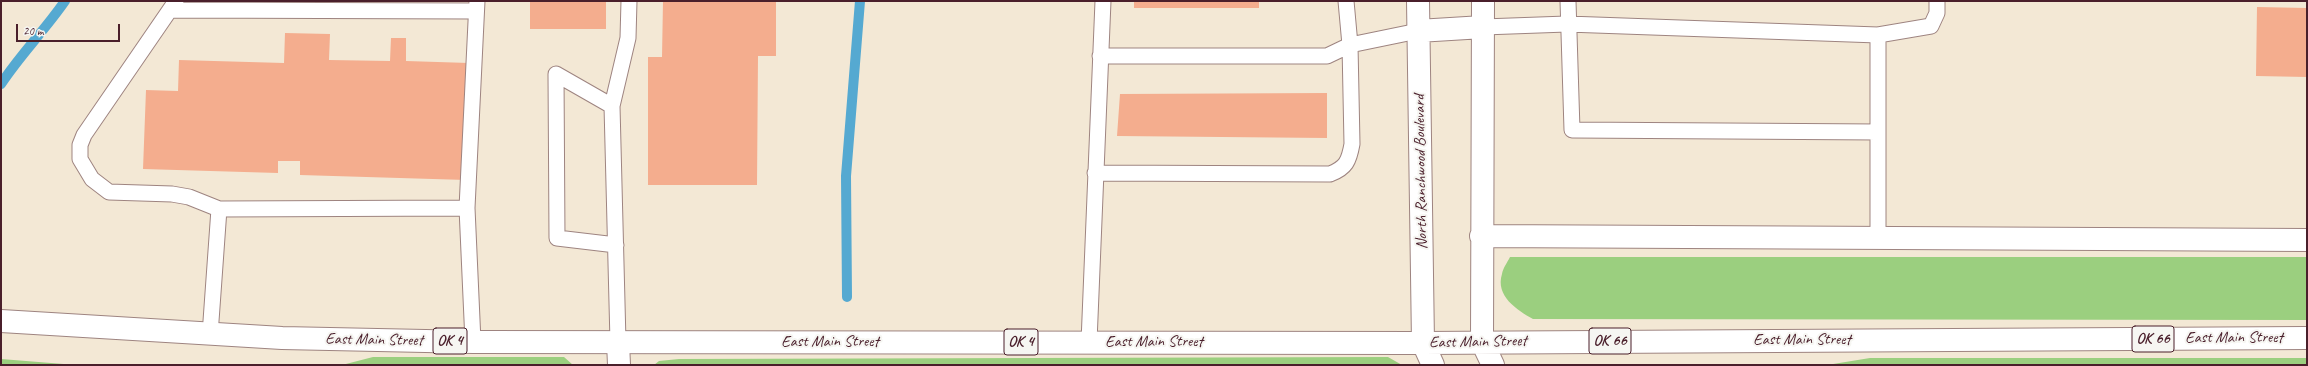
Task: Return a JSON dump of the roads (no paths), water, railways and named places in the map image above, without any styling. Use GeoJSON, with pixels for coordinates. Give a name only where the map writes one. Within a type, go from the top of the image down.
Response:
{"type":"FeatureCollection","features":[{"type":"Feature","properties":{"kind":"main road","name":"North Ranchwood Boulevard"},"geometry":{"type":"LineString","coordinates":[[1418,1],[1423,343]]}},
{"type":"Feature","properties":{"kind":"main road"},"geometry":{"type":"LineString","coordinates":[[1483,1],[1481,236],[1482,342],[1493,365]]}},
{"type":"Feature","properties":{"kind":"main road"},"geometry":{"type":"LineString","coordinates":[[1418,31],[1483,27]]}},
{"type":"Feature","properties":{"kind":"main road"},"geometry":{"type":"LineString","coordinates":[[1481,236],[2307,240]]}},
{"type":"Feature","properties":{"kind":"main road","name":"East Main Street"},"geometry":{"type":"LineString","coordinates":[[1,321],[210,335],[473,342],[1423,343],[2307,338]]}},
{"type":"Feature","properties":{"kind":"main road"},"geometry":{"type":"LineString","coordinates":[[618,342],[619,365]]}},
{"type":"Feature","properties":{"kind":"main road"},"geometry":{"type":"LineString","coordinates":[[1423,343],[1433,365]]}},
{"type":"Feature","properties":{"kind":"lane"},"geometry":{"type":"LineString","coordinates":[[618,342],[612,106],[628,38],[629,1]]}},
{"type":"Feature","properties":{"kind":"lane"},"geometry":{"type":"LineString","coordinates":[[1089,342],[1103,1]]}},
{"type":"Feature","properties":{"kind":"lane"},"geometry":{"type":"LineString","coordinates":[[1095,173],[1330,174],[1341,170],[1350,157],[1352,144],[1350,45],[1346,1]]}},
{"type":"Feature","properties":{"kind":"lane"},"geometry":{"type":"LineString","coordinates":[[1568,1],[1567,24],[1572,130],[1878,132]]}},
{"type":"Feature","properties":{"kind":"lane"},"geometry":{"type":"LineString","coordinates":[[1483,27],[1567,24],[1878,36],[1931,26],[1937,13],[1937,1]]}},
{"type":"Feature","properties":{"kind":"lane"},"geometry":{"type":"LineString","coordinates":[[467,208],[219,209],[189,197],[172,194],[110,192],[92,179],[80,159],[80,145],[84,135],[173,6],[476,6],[467,208],[473,342]]}},
{"type":"Feature","properties":{"kind":"lane"},"geometry":{"type":"LineString","coordinates":[[1100,56],[1328,56],[1350,45],[1418,31]]}},
{"type":"Feature","properties":{"kind":"lane"},"geometry":{"type":"LineString","coordinates":[[1878,36],[1878,238]]}},
{"type":"Feature","properties":{"kind":"lane"},"geometry":{"type":"LineString","coordinates":[[612,106],[556,74],[557,238],[616,245]]}},
{"type":"Feature","properties":{"kind":"lane"},"geometry":{"type":"LineString","coordinates":[[210,335],[219,209]]}},
{"type":"Feature","properties":{"kind":"waterway"},"geometry":{"type":"LineString","coordinates":[[1,84],[65,1]]}},
{"type":"Feature","properties":{"kind":"waterway"},"geometry":{"type":"LineString","coordinates":[[847,297],[846,176],[860,1]]}}]}
